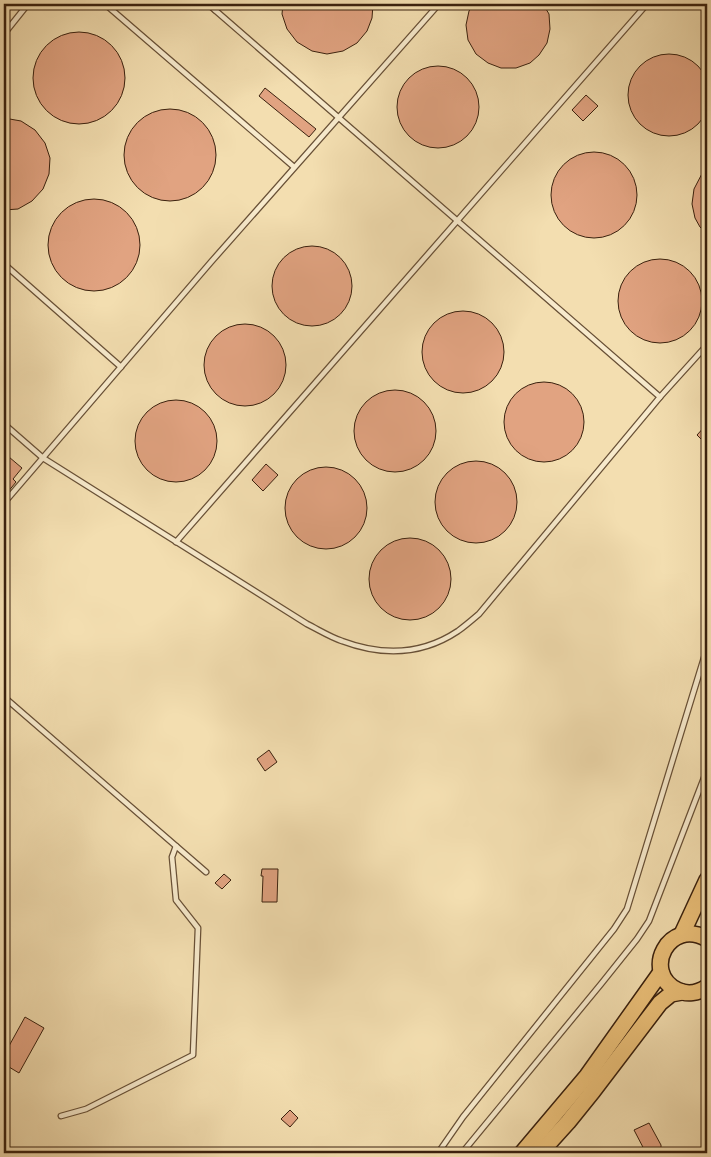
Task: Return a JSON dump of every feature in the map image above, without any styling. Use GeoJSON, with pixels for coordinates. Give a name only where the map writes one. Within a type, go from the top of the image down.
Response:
{"type":"FeatureCollection","features":[{"type":"Feature","properties":{"kind":"highway"},"geometry":{"type":"LineString","coordinates":[[682,934],[707,880]]}},
{"type":"Feature","properties":{"kind":"highway"},"geometry":{"type":"LineString","coordinates":[[682,992],[669,984],[664,978],[660,965],[666,946],[682,934],[696,934],[707,939]]}},
{"type":"Feature","properties":{"kind":"highway"},"geometry":{"type":"LineString","coordinates":[[522,1153],[587,1076],[662,972]]}},
{"type":"Feature","properties":{"kind":"highway"},"geometry":{"type":"LineString","coordinates":[[540,1153],[593,1091],[660,1003],[671,994],[696,992],[707,987]]}},
{"type":"Feature","properties":{"kind":"lane"},"geometry":{"type":"LineString","coordinates":[[4,34],[28,4]]}},
{"type":"Feature","properties":{"kind":"lane"},"geometry":{"type":"LineString","coordinates":[[105,4],[294,167]]}},
{"type":"Feature","properties":{"kind":"lane"},"geometry":{"type":"LineString","coordinates":[[208,4],[660,397]]}},
{"type":"Feature","properties":{"kind":"lane"},"geometry":{"type":"LineString","coordinates":[[215,10],[221,4]]}},
{"type":"Feature","properties":{"kind":"lane"},"geometry":{"type":"LineString","coordinates":[[4,503],[211,262],[438,4]]}},
{"type":"Feature","properties":{"kind":"lane"},"geometry":{"type":"LineString","coordinates":[[176,542],[647,4]]}},
{"type":"Feature","properties":{"kind":"lane"},"geometry":{"type":"LineString","coordinates":[[704,4],[707,10]]}},
{"type":"Feature","properties":{"kind":"lane"},"geometry":{"type":"LineString","coordinates":[[4,264],[121,367]]}},
{"type":"Feature","properties":{"kind":"lane"},"geometry":{"type":"LineString","coordinates":[[4,424],[43,458],[307,624],[341,641],[368,649],[399,652],[430,645],[457,631],[480,614],[660,397],[707,345]]}},
{"type":"Feature","properties":{"kind":"lane"},"geometry":{"type":"LineString","coordinates":[[438,1153],[463,1118],[608,937],[628,909],[707,648]]}},
{"type":"Feature","properties":{"kind":"lane"},"geometry":{"type":"LineString","coordinates":[[4,697],[206,872]]}},
{"type":"Feature","properties":{"kind":"lane"},"geometry":{"type":"LineString","coordinates":[[462,1153],[637,939],[649,920],[707,770]]}},
{"type":"Feature","properties":{"kind":"lane"},"geometry":{"type":"LineString","coordinates":[[62,1116],[86,1109],[193,1055],[198,928],[176,900],[172,857],[176,846]]}},
{"type":"Feature","properties":{"kind":"building"},"geometry":{"type":"Polygon","coordinates":[[[283,4],[373,4],[372,18],[367,31],[357,43],[343,51],[327,54],[312,51],[297,42],[287,29],[282,14],[283,4]]]}},
{"type":"Feature","properties":{"kind":"building"},"geometry":{"type":"Polygon","coordinates":[[[474,4],[543,4],[549,14],[550,29],[547,43],[539,55],[530,63],[516,68],[501,68],[488,63],[476,54],[468,40],[466,25],[469,11],[474,4]]]}},
{"type":"Feature","properties":{"kind":"building"},"geometry":{"type":"Polygon","coordinates":[[[79,32],[97,35],[112,45],[122,60],[125,78],[122,96],[112,111],[97,121],[79,124],[61,121],[46,111],[36,96],[33,78],[36,60],[46,45],[61,35],[79,32]]]}},
{"type":"Feature","properties":{"kind":"building"},"geometry":{"type":"Polygon","coordinates":[[[669,54],[685,57],[698,66],[707,79],[710,95],[707,111],[698,124],[685,133],[669,136],[653,133],[640,124],[631,111],[628,95],[631,79],[640,66],[653,57],[669,54]]]}},
{"type":"Feature","properties":{"kind":"building"},"geometry":{"type":"Polygon","coordinates":[[[438,66],[454,69],[467,78],[476,91],[479,107],[476,123],[467,136],[454,145],[438,148],[422,145],[409,136],[400,123],[397,107],[400,91],[409,78],[422,69],[438,66]]]}},
{"type":"Feature","properties":{"kind":"building"},"geometry":{"type":"Polygon","coordinates":[[[265,88],[316,129],[309,137],[259,96],[265,88]]]}},
{"type":"Feature","properties":{"kind":"building"},"geometry":{"type":"Polygon","coordinates":[[[586,95],[598,106],[583,121],[572,110],[586,95]]]}},
{"type":"Feature","properties":{"kind":"building"},"geometry":{"type":"Polygon","coordinates":[[[170,109],[188,113],[203,122],[212,137],[216,155],[212,173],[203,188],[188,197],[170,201],[152,197],[137,188],[128,173],[124,155],[128,137],[137,122],[152,113],[170,109]]]}},
{"type":"Feature","properties":{"kind":"building"},"geometry":{"type":"Polygon","coordinates":[[[4,118],[21,121],[35,130],[45,143],[50,158],[49,174],[43,189],[32,201],[18,209],[4,210],[4,118]]]}},
{"type":"Feature","properties":{"kind":"building"},"geometry":{"type":"Polygon","coordinates":[[[594,152],[610,156],[624,165],[633,179],[637,195],[633,211],[624,225],[610,234],[594,238],[578,234],[564,225],[555,211],[551,195],[555,179],[564,165],[578,156],[594,152]]]}},
{"type":"Feature","properties":{"kind":"building"},"geometry":{"type":"Polygon","coordinates":[[[707,164],[707,234],[695,218],[692,204],[694,189],[707,164]]]}},
{"type":"Feature","properties":{"kind":"building"},"geometry":{"type":"Polygon","coordinates":[[[94,199],[112,202],[127,212],[137,227],[140,245],[137,263],[127,278],[112,288],[94,291],[76,288],[61,278],[51,263],[48,245],[51,227],[61,212],[76,202],[94,199]]]}},
{"type":"Feature","properties":{"kind":"building"},"geometry":{"type":"Polygon","coordinates":[[[304,246],[320,246],[341,257],[352,278],[352,294],[341,315],[320,326],[304,326],[290,320],[278,308],[272,294],[272,278],[278,264],[290,252],[304,246]]]}},
{"type":"Feature","properties":{"kind":"building"},"geometry":{"type":"Polygon","coordinates":[[[660,259],[676,262],[690,271],[699,285],[702,301],[699,317],[690,331],[676,340],[660,343],[644,340],[630,331],[621,317],[618,301],[621,285],[630,271],[644,262],[660,259]]]}},
{"type":"Feature","properties":{"kind":"building"},"geometry":{"type":"Polygon","coordinates":[[[463,311],[479,314],[492,323],[501,336],[504,352],[501,368],[492,381],[479,390],[463,393],[447,390],[434,381],[425,368],[422,352],[425,336],[434,323],[447,314],[463,311]]]}},
{"type":"Feature","properties":{"kind":"building"},"geometry":{"type":"Polygon","coordinates":[[[245,324],[261,327],[274,336],[283,349],[286,365],[283,381],[274,394],[261,403],[245,406],[229,403],[216,394],[207,381],[204,365],[207,349],[216,336],[229,327],[245,324]]]}},
{"type":"Feature","properties":{"kind":"building"},"geometry":{"type":"Polygon","coordinates":[[[544,382],[559,385],[572,394],[581,407],[584,422],[581,437],[572,450],[559,459],[544,462],[529,459],[516,450],[507,437],[504,422],[507,407],[516,394],[529,385],[544,382]]]}},
{"type":"Feature","properties":{"kind":"building"},"geometry":{"type":"Polygon","coordinates":[[[387,390],[403,390],[418,397],[429,408],[436,423],[433,447],[424,460],[403,472],[387,472],[372,465],[361,454],[354,439],[354,423],[361,408],[372,397],[387,390]]]}},
{"type":"Feature","properties":{"kind":"building"},"geometry":{"type":"Polygon","coordinates":[[[176,400],[192,403],[205,412],[214,425],[217,441],[214,457],[205,470],[192,479],[176,482],[160,479],[147,470],[138,457],[135,441],[138,425],[147,412],[160,403],[176,400]]]}},
{"type":"Feature","properties":{"kind":"building"},"geometry":{"type":"Polygon","coordinates":[[[707,424],[707,445],[697,435],[707,424]]]}},
{"type":"Feature","properties":{"kind":"building"},"geometry":{"type":"Polygon","coordinates":[[[9,457],[22,468],[13,479],[16,482],[7,493],[4,489],[4,464],[9,457]]]}},
{"type":"Feature","properties":{"kind":"building"},"geometry":{"type":"Polygon","coordinates":[[[476,461],[492,464],[505,473],[514,486],[517,502],[514,518],[505,531],[492,540],[476,543],[460,540],[447,531],[438,518],[435,502],[438,486],[447,473],[460,464],[476,461]]]}},
{"type":"Feature","properties":{"kind":"building"},"geometry":{"type":"Polygon","coordinates":[[[266,464],[278,475],[263,491],[252,480],[266,464]]]}},
{"type":"Feature","properties":{"kind":"building"},"geometry":{"type":"Polygon","coordinates":[[[318,467],[334,467],[349,474],[360,485],[367,500],[364,524],[355,537],[334,549],[318,549],[303,542],[292,531],[285,516],[285,500],[292,485],[303,474],[318,467]]]}},
{"type":"Feature","properties":{"kind":"building"},"geometry":{"type":"Polygon","coordinates":[[[410,538],[426,541],[439,550],[448,563],[451,579],[448,595],[439,608],[426,617],[410,620],[394,617],[381,608],[372,595],[369,579],[372,563],[381,550],[394,541],[410,538]]]}},
{"type":"Feature","properties":{"kind":"building"},"geometry":{"type":"Polygon","coordinates":[[[269,750],[277,762],[265,771],[257,759],[269,750]]]}},
{"type":"Feature","properties":{"kind":"building"},"geometry":{"type":"Polygon","coordinates":[[[262,869],[278,869],[277,902],[262,902],[262,869]]]}},
{"type":"Feature","properties":{"kind":"building"},"geometry":{"type":"Polygon","coordinates":[[[224,874],[231,880],[222,889],[215,883],[224,874]]]}},
{"type":"Feature","properties":{"kind":"building"},"geometry":{"type":"Polygon","coordinates":[[[25,1017],[44,1028],[19,1073],[4,1064],[4,1055],[25,1017]]]}},
{"type":"Feature","properties":{"kind":"building"},"geometry":{"type":"Polygon","coordinates":[[[290,1110],[298,1118],[290,1127],[281,1119],[290,1110]]]}},
{"type":"Feature","properties":{"kind":"building"},"geometry":{"type":"Polygon","coordinates":[[[649,1123],[661,1145],[661,1153],[646,1153],[634,1130],[649,1123]]]}}]}
